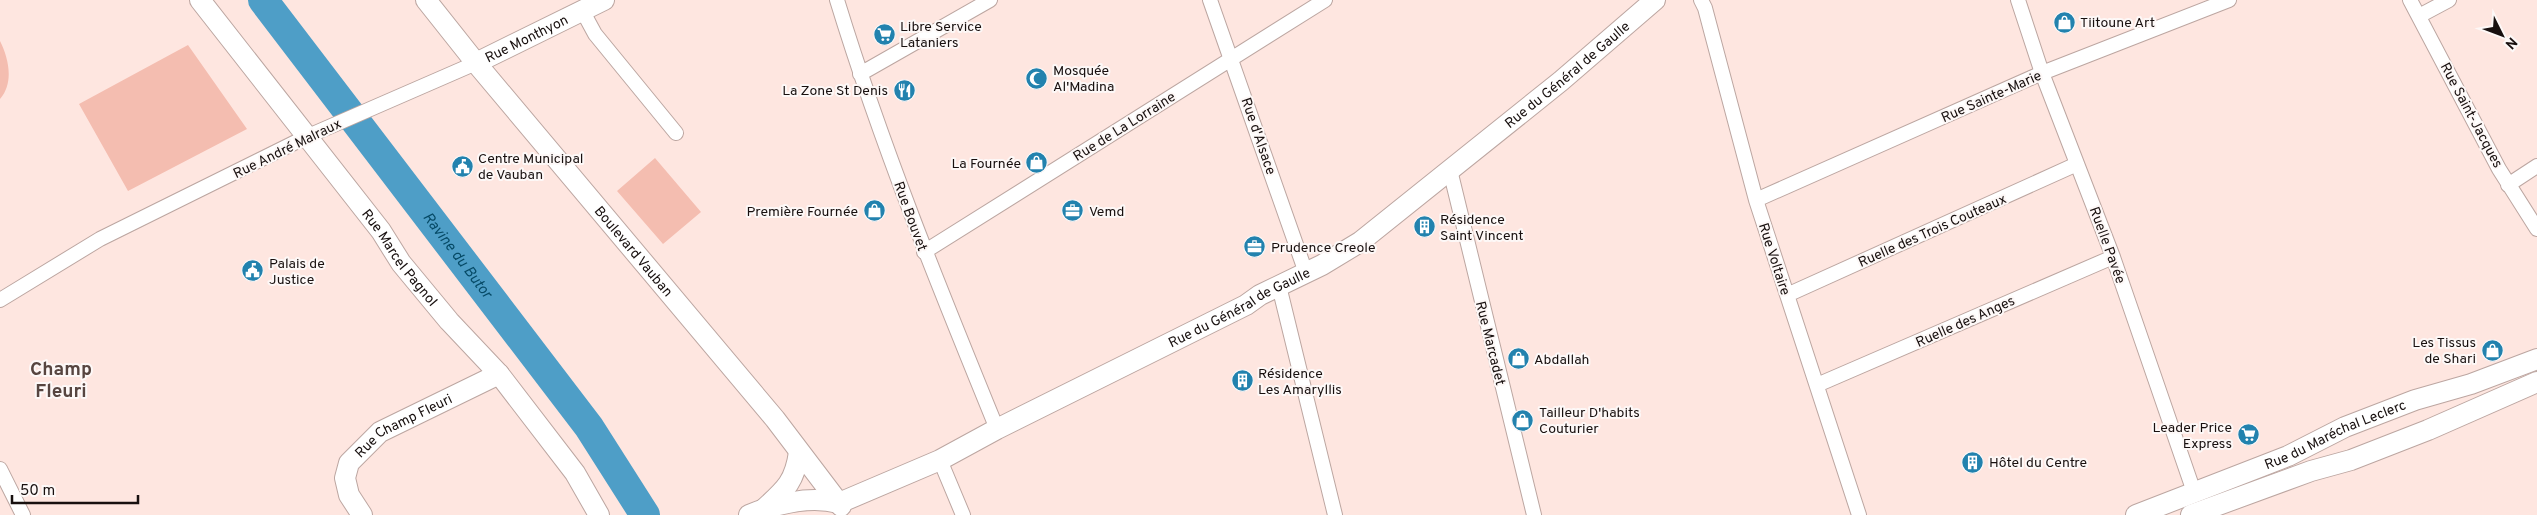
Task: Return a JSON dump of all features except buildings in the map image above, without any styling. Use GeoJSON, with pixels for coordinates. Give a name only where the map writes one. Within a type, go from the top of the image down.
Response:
{"type":"FeatureCollection","features":[{"type":"Feature","properties":{"kind":"main road","name":"Rue Marcel Pagnol"},"geometry":{"type":"LineString","coordinates":[[200,0],[313,134],[381,231],[401,263],[449,321],[482,353],[499,374],[575,473],[599,515]]}},
{"type":"Feature","properties":{"kind":"main road","name":"Boulevard Vauban"},"geometry":{"type":"LineString","coordinates":[[426,0],[476,63],[775,419],[842,509]]}},
{"type":"Feature","properties":{"kind":"main road","name":"Rue Monthyon"},"geometry":{"type":"LineString","coordinates":[[476,63],[604,0]]}},
{"type":"Feature","properties":{"kind":"main road","name":"Rue du Général de Gaulle"},"geometry":{"type":"LineString","coordinates":[[757,512],[825,499],[842,509],[1306,273],[1360,242],[1561,81],[1654,0]]}},
{"type":"Feature","properties":{"kind":"main road","name":"Rue Champ Fleuri"},"geometry":{"type":"LineString","coordinates":[[457,393],[472,374],[482,353]]}},
{"type":"Feature","properties":{"kind":"main road","name":"Rue du Maréchal Leclerc"},"geometry":{"type":"LineString","coordinates":[[2136,515],[2307,448],[2354,423],[2415,400],[2471,384],[2537,359]]}},
{"type":"Feature","properties":{"kind":"main road","name":"Rue Champ Fleuri"},"geometry":{"type":"LineString","coordinates":[[362,515],[349,495],[345,478],[349,464],[380,432],[499,374]]}},
{"type":"Feature","properties":{"kind":"main road","name":"Rue du Maréchal Leclerc"},"geometry":{"type":"LineString","coordinates":[[2191,515],[2428,430],[2537,382]]}},
{"type":"Feature","properties":{"kind":"main road","name":"Rue du Général de Gaulle"},"geometry":{"type":"LineString","coordinates":[[757,512],[791,482],[797,467],[799,452]]}},
{"type":"Feature","properties":{"kind":"street","name":"Rue Bouvet"},"geometry":{"type":"LineString","coordinates":[[837,0],[860,74],[924,252],[997,429]]}},
{"type":"Feature","properties":{"kind":"street"},"geometry":{"type":"LineString","coordinates":[[860,74],[990,0]]}},
{"type":"Feature","properties":{"kind":"street","name":"Rue d'Alsace"},"geometry":{"type":"LineString","coordinates":[[1210,0],[1232,58],[1306,273]]}},
{"type":"Feature","properties":{"kind":"street","name":"Rue de La Lorraine"},"geometry":{"type":"LineString","coordinates":[[924,252],[1325,0]]}},
{"type":"Feature","properties":{"kind":"street","name":"Rue Voltaire"},"geometry":{"type":"LineString","coordinates":[[1701,0],[1705,8],[1756,200],[1859,515]]}},
{"type":"Feature","properties":{"kind":"street","name":"Ruelle Pavée"},"geometry":{"type":"LineString","coordinates":[[2018,0],[2042,73],[2113,256],[2194,492]]}},
{"type":"Feature","properties":{"kind":"street","name":"Rue Sainte-Marie"},"geometry":{"type":"LineString","coordinates":[[1756,200],[2042,73],[2229,0]]}},
{"type":"Feature","properties":{"kind":"street","name":"Rue Saint-Jacques"},"geometry":{"type":"LineString","coordinates":[[2410,0],[2508,184],[2537,228]]}},
{"type":"Feature","properties":{"kind":"street"},"geometry":{"type":"LineString","coordinates":[[2419,16],[2449,0]]}},
{"type":"Feature","properties":{"kind":"street"},"geometry":{"type":"LineString","coordinates":[[582,10],[595,34],[676,133]]}},
{"type":"Feature","properties":{"kind":"street","name":"Rue André Malraux"},"geometry":{"type":"LineString","coordinates":[[0,300],[100,239],[313,134],[476,63]]}},
{"type":"Feature","properties":{"kind":"street","name":"Ruelle des Trois Couteaux"},"geometry":{"type":"LineString","coordinates":[[1787,296],[2078,164]]}},
{"type":"Feature","properties":{"kind":"street"},"geometry":{"type":"LineString","coordinates":[[2508,184],[2537,166]]}},
{"type":"Feature","properties":{"kind":"street","name":"Rue Marcadet"},"geometry":{"type":"LineString","coordinates":[[1450,170],[1534,515]]}},
{"type":"Feature","properties":{"kind":"street","name":"Ruelle des Anges"},"geometry":{"type":"LineString","coordinates":[[1817,385],[2113,256]]}},
{"type":"Feature","properties":{"kind":"street"},"geometry":{"type":"LineString","coordinates":[[1278,286],[1335,515]]}},
{"type":"Feature","properties":{"kind":"street"},"geometry":{"type":"LineString","coordinates":[[940,460],[963,515]]}},
{"type":"Feature","properties":{"kind":"street"},"geometry":{"type":"LineString","coordinates":[[0,469],[23,515]]}},
{"type":"Feature","properties":{"kind":"shaded area"},"geometry":{"type":"Polygon","coordinates":[[[0,41],[8,63],[9,78],[0,99],[0,41]]]}},
{"type":"Feature","properties":{"kind":"shaded area"},"geometry":{"type":"Polygon","coordinates":[[[188,45],[247,129],[128,191],[79,104],[188,45]]]}},
{"type":"Feature","properties":{"kind":"shaded area"},"geometry":{"type":"Polygon","coordinates":[[[655,158],[701,212],[663,244],[617,191],[655,158]]]}},
{"type":"Feature","properties":{"kind":"waterway","name":"Ravine du Butor"},"geometry":{"type":"LineString","coordinates":[[263,0],[589,427],[645,515]]}},
{"type":"Feature","properties":{"kind":"place","name":"Tiitoune Art"},"geometry":{"type":"Point","coordinates":[2064,22]}},
{"type":"Feature","properties":{"kind":"place","name":"Libre Service Lataniers"},"geometry":{"type":"Point","coordinates":[884,34]}},
{"type":"Feature","properties":{"kind":"place","name":"Mosquée Al'Madina"},"geometry":{"type":"Point","coordinates":[1037,78]}},
{"type":"Feature","properties":{"kind":"place","name":"La Zone St Denis"},"geometry":{"type":"Point","coordinates":[904,90]}},
{"type":"Feature","properties":{"kind":"place","name":"La Fournée"},"geometry":{"type":"Point","coordinates":[1037,163]}},
{"type":"Feature","properties":{"kind":"place","name":"Centre Municipal de Vauban"},"geometry":{"type":"Point","coordinates":[462,166]}},
{"type":"Feature","properties":{"kind":"place","name":"Première Fournée"},"geometry":{"type":"Point","coordinates":[874,211]}},
{"type":"Feature","properties":{"kind":"place","name":"Vemd"},"geometry":{"type":"Point","coordinates":[1073,211]}},
{"type":"Feature","properties":{"kind":"place","name":"Résidence Saint Vincent"},"geometry":{"type":"Point","coordinates":[1424,227]}},
{"type":"Feature","properties":{"kind":"place","name":"Prudence Creole"},"geometry":{"type":"Point","coordinates":[1255,247]}},
{"type":"Feature","properties":{"kind":"place","name":"Palais de Justice"},"geometry":{"type":"Point","coordinates":[253,271]}},
{"type":"Feature","properties":{"kind":"place","name":"Les Tissus de Shari"},"geometry":{"type":"Point","coordinates":[2492,350]}},
{"type":"Feature","properties":{"kind":"place","name":"Abdallah"},"geometry":{"type":"Point","coordinates":[1518,359]}},
{"type":"Feature","properties":{"kind":"place","name":"Résidence Les Amaryllis"},"geometry":{"type":"Point","coordinates":[1242,381]}},
{"type":"Feature","properties":{"kind":"place","name":"Tailleur D'habits Couturier"},"geometry":{"type":"Point","coordinates":[1523,420]}},
{"type":"Feature","properties":{"kind":"place","name":"Leader Price Express"},"geometry":{"type":"Point","coordinates":[2248,435]}},
{"type":"Feature","properties":{"kind":"place","name":"Hôtel du Centre"},"geometry":{"type":"Point","coordinates":[1973,462]}},
{"type":"Feature","properties":{"kind":"district","name":"Champ Fleuri"},"geometry":{"type":"Point","coordinates":[61,379]}}]}
